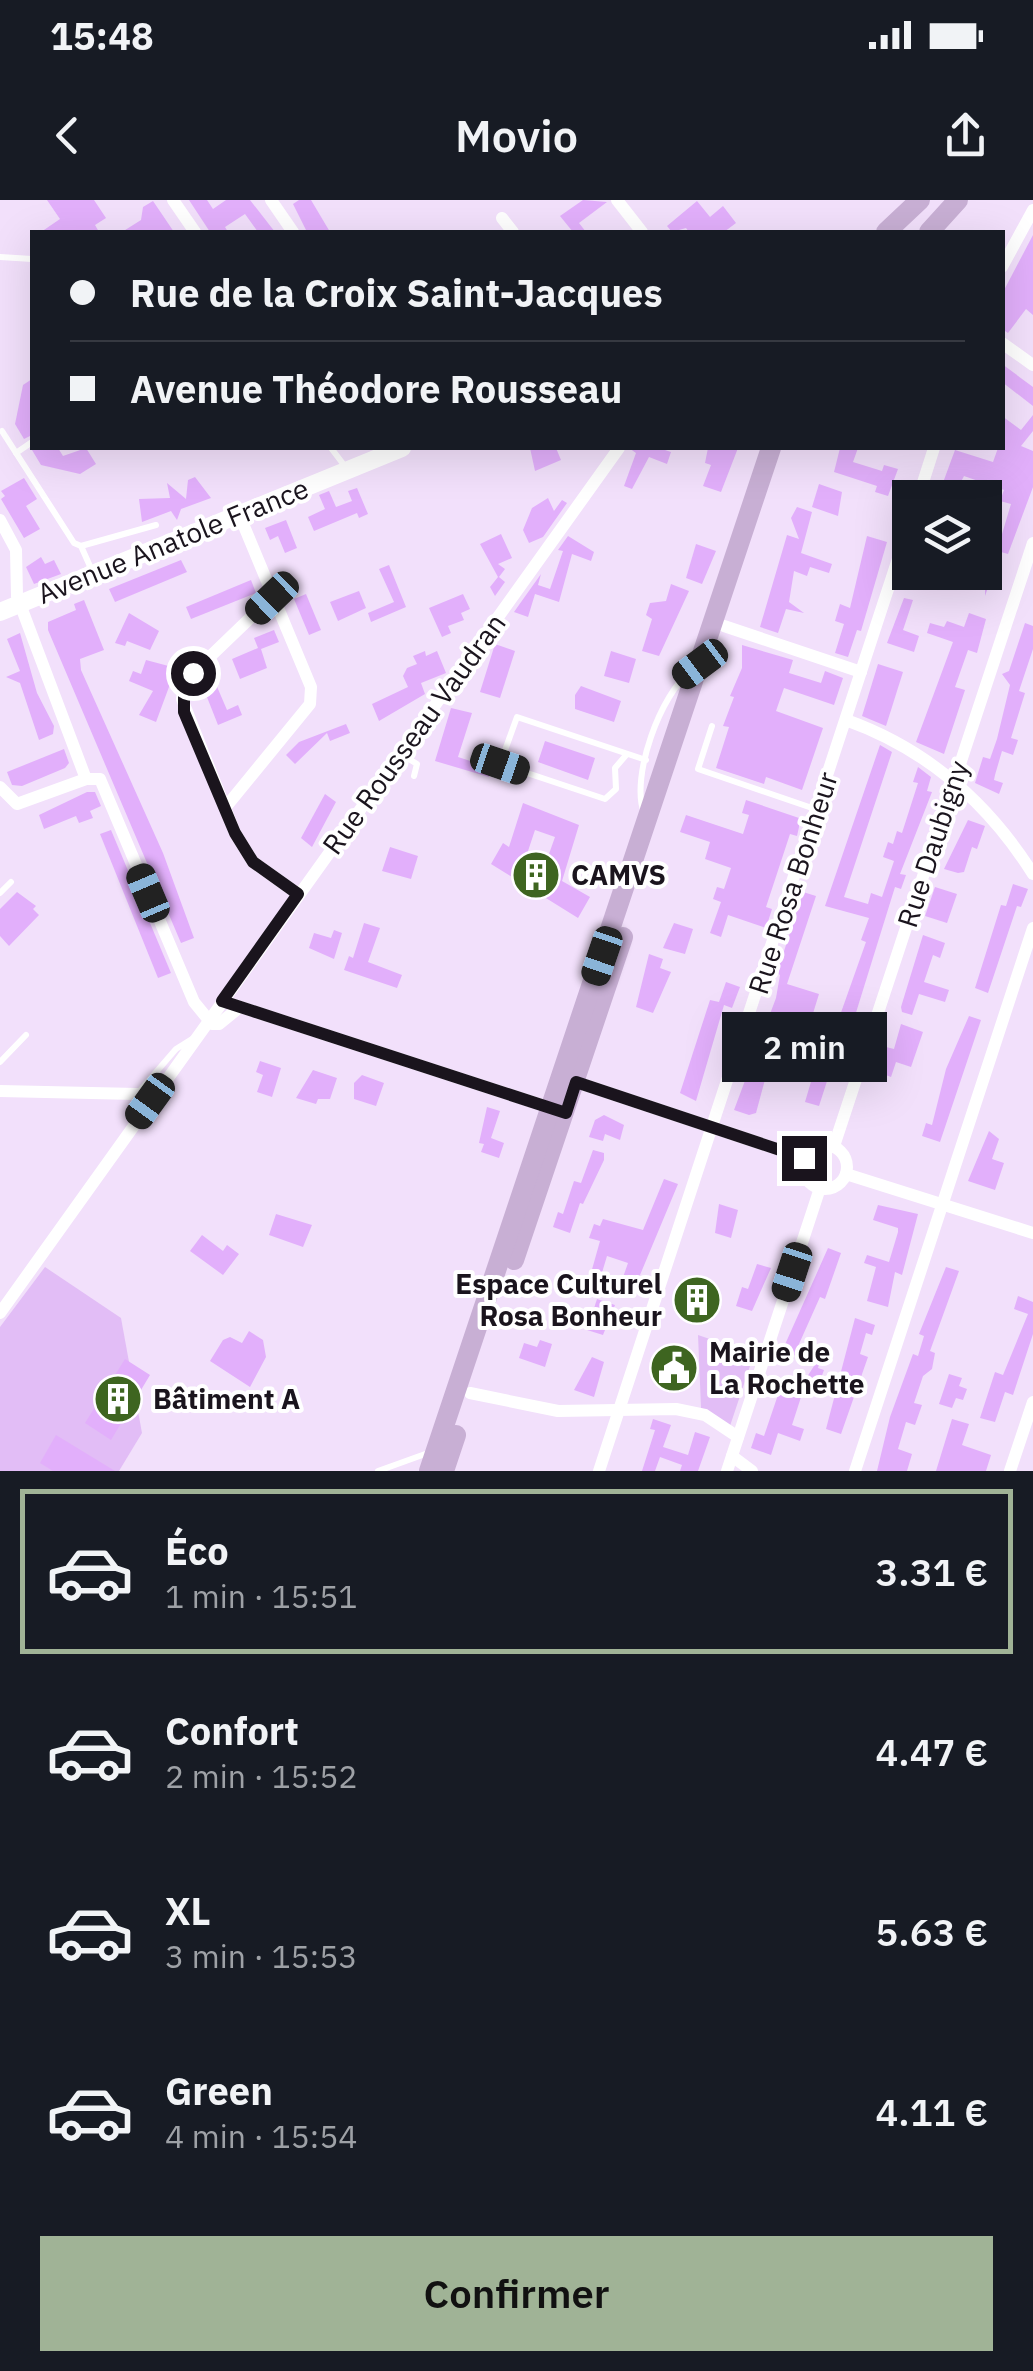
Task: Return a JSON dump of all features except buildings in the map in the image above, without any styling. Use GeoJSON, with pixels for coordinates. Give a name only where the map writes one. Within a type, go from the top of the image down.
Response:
{"type":"FeatureCollection","features":[{"type":"Feature","properties":{"kind":"main road"},"geometry":{"type":"LineString","coordinates":[[931,230],[958,200]]}},
{"type":"Feature","properties":{"kind":"main road","name":"Avenue Anatole France"},"geometry":{"type":"LineString","coordinates":[[0,612],[397,450]]}},
{"type":"Feature","properties":{"kind":"main road"},"geometry":{"type":"LineString","coordinates":[[568,1080],[647,821],[770,450]]}},
{"type":"Feature","properties":{"kind":"main road"},"geometry":{"type":"LineString","coordinates":[[444,1471],[558,1110],[781,450]]}},
{"type":"Feature","properties":{"kind":"main road"},"geometry":{"type":"LineString","coordinates":[[433,1461],[558,1110]]}},
{"type":"Feature","properties":{"kind":"street"},"geometry":{"type":"LineString","coordinates":[[173,200],[194,230]]}},
{"type":"Feature","properties":{"kind":"street"},"geometry":{"type":"LineString","coordinates":[[271,200],[292,230]]}},
{"type":"Feature","properties":{"kind":"street"},"geometry":{"type":"LineString","coordinates":[[617,200],[640,230]]}},
{"type":"Feature","properties":{"kind":"street"},"geometry":{"type":"LineString","coordinates":[[1005,262],[1032,214]]}},
{"type":"Feature","properties":{"kind":"street"},"geometry":{"type":"LineString","coordinates":[[502,218],[511,230]]}},
{"type":"Feature","properties":{"kind":"street"},"geometry":{"type":"LineString","coordinates":[[1005,345],[1033,366]]}},
{"type":"Feature","properties":{"kind":"street","name":"Rue Rousseau Vaudran"},"geometry":{"type":"LineString","coordinates":[[1,1311],[143,1098],[222,1001],[618,450]]}},
{"type":"Feature","properties":{"kind":"street"},"geometry":{"type":"LineString","coordinates":[[924,480],[933,450]]}},
{"type":"Feature","properties":{"kind":"street"},"geometry":{"type":"LineString","coordinates":[[225,808],[310,704],[311,688],[239,514]]}},
{"type":"Feature","properties":{"kind":"street"},"geometry":{"type":"LineString","coordinates":[[0,520],[14,540],[20,604],[86,779]]}},
{"type":"Feature","properties":{"kind":"street","name":"Rue Daubigny"},"geometry":{"type":"LineString","coordinates":[[834,1146],[1033,543]]}},
{"type":"Feature","properties":{"kind":"street","name":"Rue Rosa Bonheur"},"geometry":{"type":"LineString","coordinates":[[599,1471],[892,577]]}},
{"type":"Feature","properties":{"kind":"street"},"geometry":{"type":"LineString","coordinates":[[272,598],[184,685],[184,712],[253,862],[298,894]]}},
{"type":"Feature","properties":{"kind":"street"},"geometry":{"type":"LineString","coordinates":[[724,626],[861,672]]}},
{"type":"Feature","properties":{"kind":"street"},"geometry":{"type":"LineString","coordinates":[[846,720],[893,740],[954,780],[1010,838],[1033,874]]}},
{"type":"Feature","properties":{"kind":"street"},"geometry":{"type":"LineString","coordinates":[[0,787],[17,804],[86,779],[100,779],[194,1002],[208,1020],[219,1024],[240,1007]]}},
{"type":"Feature","properties":{"kind":"street"},"geometry":{"type":"LineString","coordinates":[[855,1471],[1033,928]]}},
{"type":"Feature","properties":{"kind":"street"},"geometry":{"type":"LineString","coordinates":[[222,1001],[558,1110]]}},
{"type":"Feature","properties":{"kind":"street"},"geometry":{"type":"LineString","coordinates":[[568,1080],[804,1158]]}},
{"type":"Feature","properties":{"kind":"street"},"geometry":{"type":"LineString","coordinates":[[0,1091],[143,1098]]}},
{"type":"Feature","properties":{"kind":"street"},"geometry":{"type":"LineString","coordinates":[[804,1158],[820,1145],[834,1146],[847,1161],[846,1174],[839,1184],[820,1188]]}},
{"type":"Feature","properties":{"kind":"street"},"geometry":{"type":"LineString","coordinates":[[804,1158],[804,1174],[820,1188]]}},
{"type":"Feature","properties":{"kind":"street"},"geometry":{"type":"LineString","coordinates":[[846,1174],[1033,1234]]}},
{"type":"Feature","properties":{"kind":"street"},"geometry":{"type":"LineString","coordinates":[[727,1471],[820,1188]]}},
{"type":"Feature","properties":{"kind":"street"},"geometry":{"type":"LineString","coordinates":[[470,1392],[539,1408],[676,1409],[704,1415],[738,1437]]}},
{"type":"Feature","properties":{"kind":"street"},"geometry":{"type":"LineString","coordinates":[[1010,1471],[1033,1402]]}},
{"type":"Feature","properties":{"kind":"street"},"geometry":{"type":"LineString","coordinates":[[732,1456],[752,1471]]}},
{"type":"Feature","properties":{"kind":"lane"},"geometry":{"type":"LineString","coordinates":[[0,256],[30,258]]}},
{"type":"Feature","properties":{"kind":"lane"},"geometry":{"type":"LineString","coordinates":[[2,431],[74,543],[81,546],[156,525]]}},
{"type":"Feature","properties":{"kind":"lane"},"geometry":{"type":"LineString","coordinates":[[16,453],[30,443]]}},
{"type":"Feature","properties":{"kind":"lane"},"geometry":{"type":"LineString","coordinates":[[333,450],[348,470]]}},
{"type":"Feature","properties":{"kind":"lane"},"geometry":{"type":"LineString","coordinates":[[81,546],[94,574]]}},
{"type":"Feature","properties":{"kind":"lane"},"geometry":{"type":"LineString","coordinates":[[647,821],[638,798],[668,694],[700,664]]}},
{"type":"Feature","properties":{"kind":"lane"},"geometry":{"type":"LineString","coordinates":[[602,745],[612,754],[616,789],[604,799],[500,764],[517,717],[602,745],[627,754],[646,760]]}},
{"type":"Feature","properties":{"kind":"lane"},"geometry":{"type":"LineString","coordinates":[[712,726],[698,769],[816,809]]}},
{"type":"Feature","properties":{"kind":"lane"},"geometry":{"type":"LineString","coordinates":[[400,754],[416,764],[414,776]]}},
{"type":"Feature","properties":{"kind":"lane"},"geometry":{"type":"LineString","coordinates":[[615,768],[627,754]]}},
{"type":"Feature","properties":{"kind":"lane"},"geometry":{"type":"LineString","coordinates":[[0,893],[12,882]]}},
{"type":"Feature","properties":{"kind":"lane"},"geometry":{"type":"LineString","coordinates":[[0,1062],[26,1036]]}},
{"type":"Feature","properties":{"kind":"lane"},"geometry":{"type":"LineString","coordinates":[[378,1471],[433,1461]]}},
{"type":"Feature","properties":{"kind":"shaded area"},"geometry":{"type":"Polygon","coordinates":[[[45,1267],[121,1318],[142,1433],[119,1471],[0,1471],[0,1327],[45,1267]]]}},
{"type":"Feature","properties":{"kind":"shaded area"},"geometry":{"type":"Polygon","coordinates":[[[698,1335],[754,1354],[730,1426],[701,1408],[698,1335]]]}},
{"type":"Feature","properties":{"kind":"place","name":"CAMVS"},"geometry":{"type":"Point","coordinates":[536,875]}},
{"type":"Feature","properties":{"kind":"place","name":"Espace Culturel Rosa Bonheur"},"geometry":{"type":"Point","coordinates":[697,1300]}},
{"type":"Feature","properties":{"kind":"place","name":"Mairie de La Rochette"},"geometry":{"type":"Point","coordinates":[674,1368]}},
{"type":"Feature","properties":{"kind":"place","name":"Bâtiment A"},"geometry":{"type":"Point","coordinates":[118,1399]}},
{"type":"Feature","properties":{"kind":"route"},"geometry":{"type":"LineString","coordinates":[[193,673],[184,685],[184,712],[235,833],[253,862],[298,894],[222,1001],[566,1113],[576,1082],[804,1158]]}}]}
